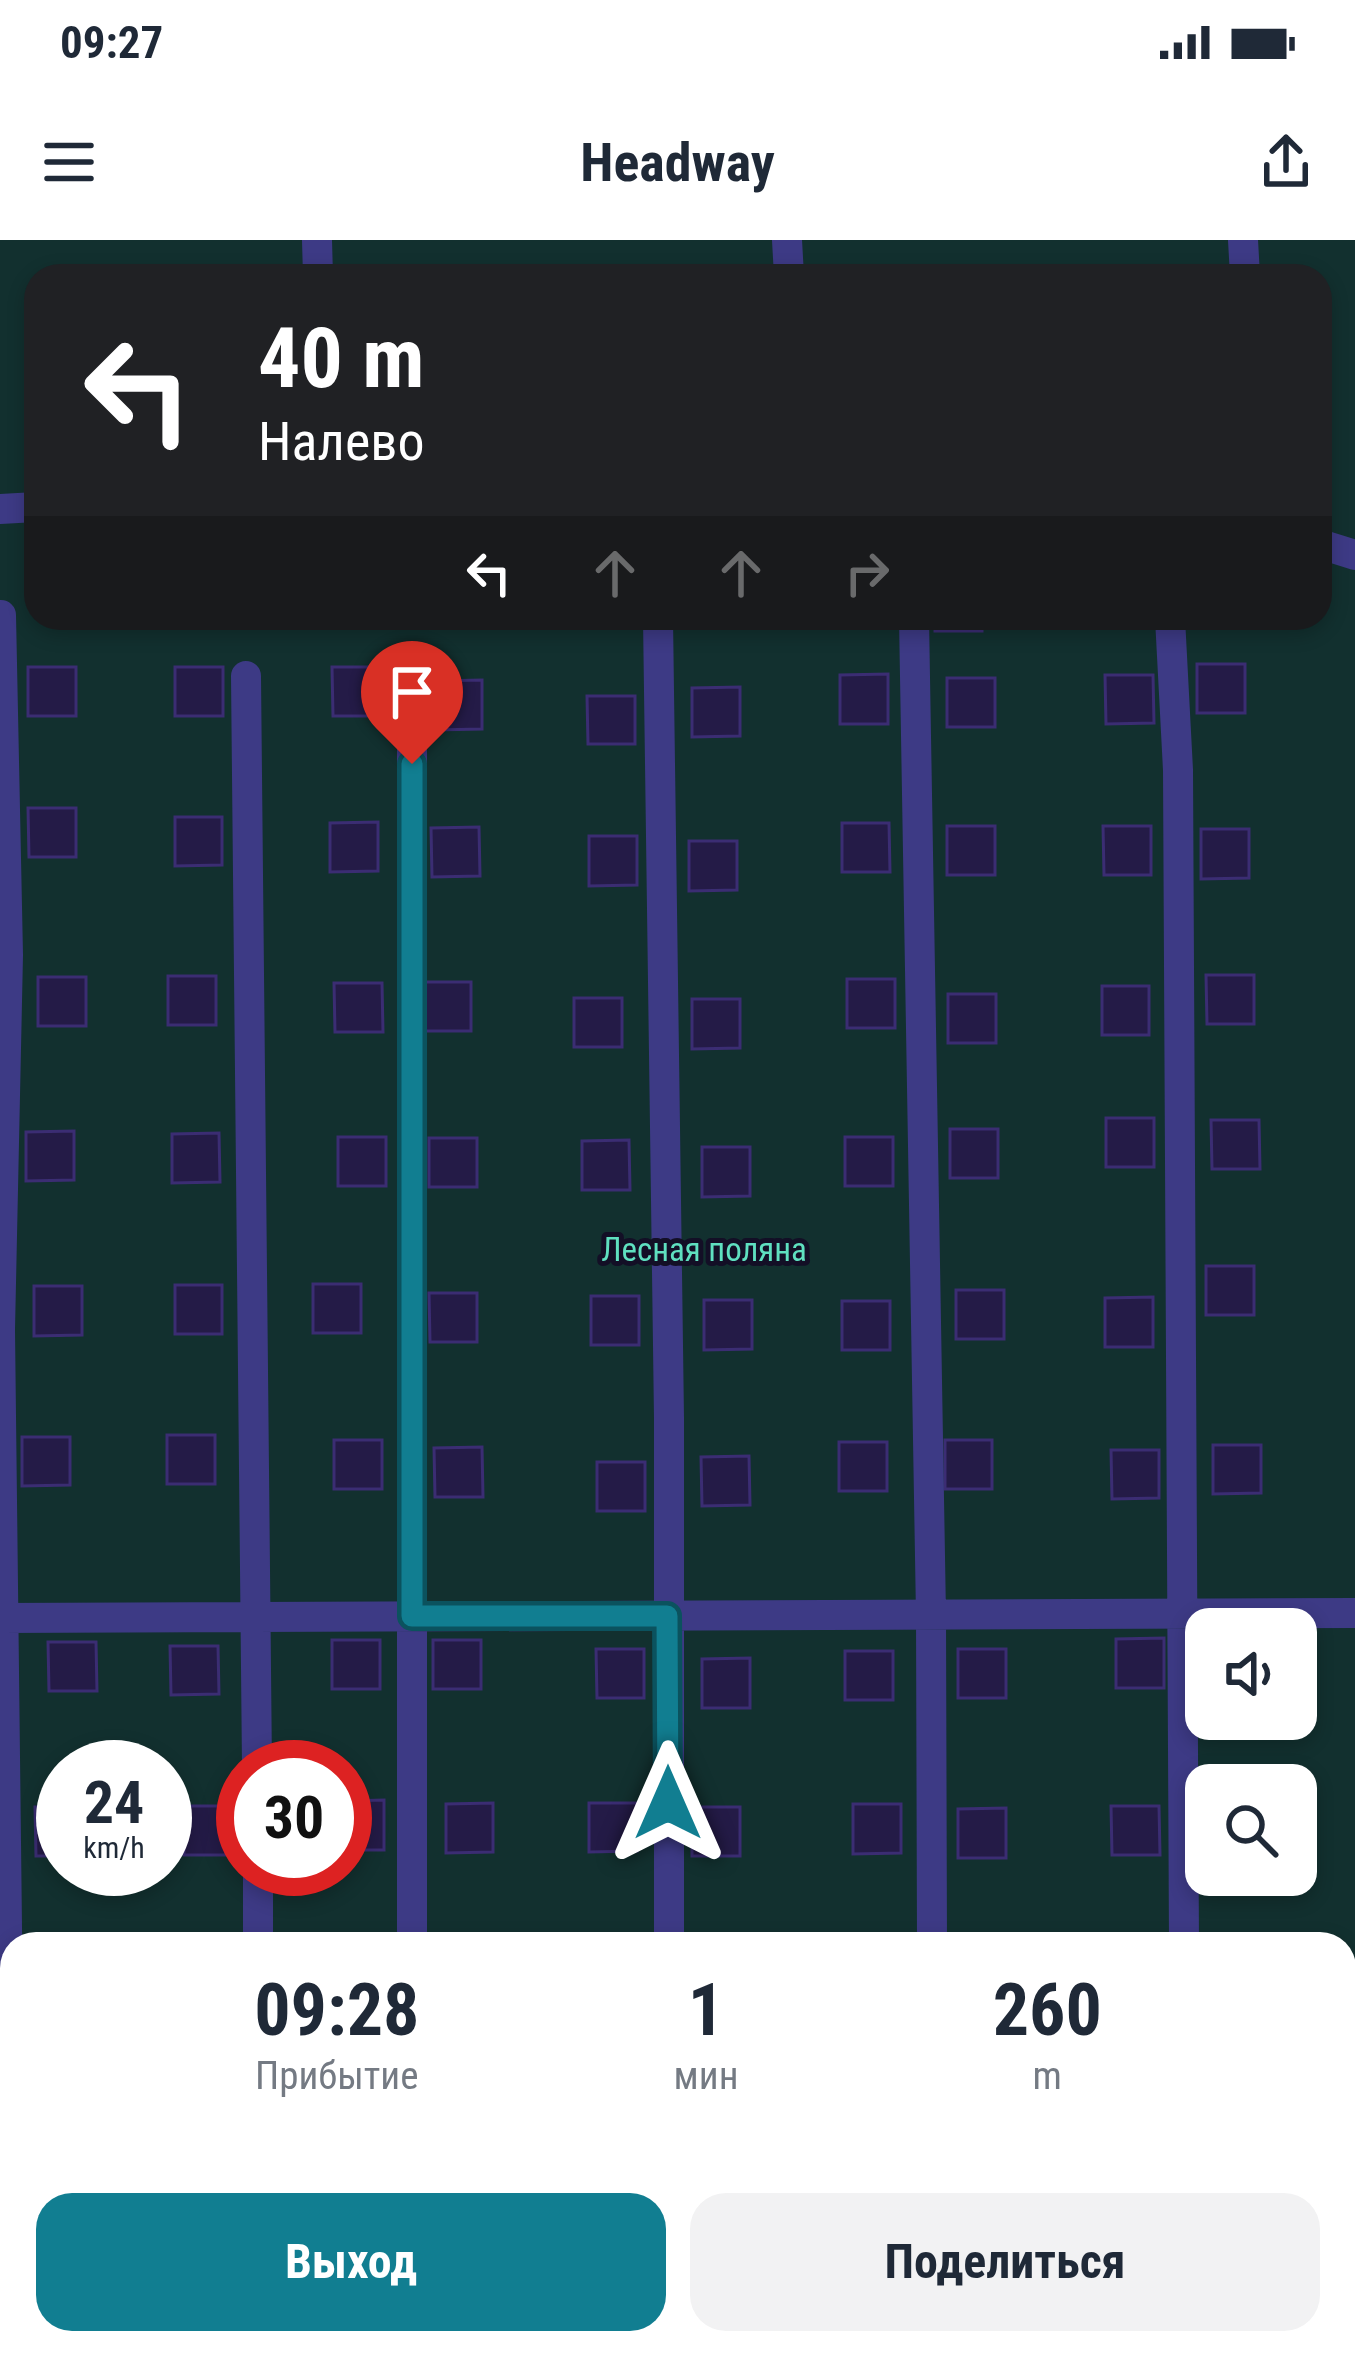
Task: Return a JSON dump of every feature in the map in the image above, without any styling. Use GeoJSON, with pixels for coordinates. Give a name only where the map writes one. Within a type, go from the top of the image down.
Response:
{"type":"FeatureCollection","features":[{"type":"Feature","properties":{"kind":"street"},"geometry":{"type":"LineString","coordinates":[[2,615],[8,955],[0,1330],[6,1932]]}},
{"type":"Feature","properties":{"kind":"street"},"geometry":{"type":"LineString","coordinates":[[658,630],[669,1418],[669,1932]]}},
{"type":"Feature","properties":{"kind":"street"},"geometry":{"type":"LineString","coordinates":[[914,630],[932,1932]]}},
{"type":"Feature","properties":{"kind":"street"},"geometry":{"type":"LineString","coordinates":[[1170,630],[1178,770],[1184,1932]]}},
{"type":"Feature","properties":{"kind":"street"},"geometry":{"type":"LineString","coordinates":[[246,676],[256,1740]]}},
{"type":"Feature","properties":{"kind":"street"},"geometry":{"type":"LineString","coordinates":[[412,717],[412,1932]]}},
{"type":"Feature","properties":{"kind":"street"},"geometry":{"type":"LineString","coordinates":[[2,1618],[1355,1613]]}},
{"type":"Feature","properties":{"kind":"street"},"geometry":{"type":"LineString","coordinates":[[258,1896],[258,1932]]}},
{"type":"Feature","properties":{"kind":"green space","name":"Лесная поляна"},"geometry":{"type":"Polygon","coordinates":[[[0,240],[1355,240],[1355,1932],[0,1932],[0,240]]]}},
{"type":"Feature","properties":{"kind":"building"},"geometry":{"type":"Polygon","coordinates":[[[1197,664],[1245,664],[1245,713],[1197,713],[1197,664]]]}},
{"type":"Feature","properties":{"kind":"building"},"geometry":{"type":"Polygon","coordinates":[[[28,667],[76,667],[76,716],[28,716],[28,667]]]}},
{"type":"Feature","properties":{"kind":"building"},"geometry":{"type":"Polygon","coordinates":[[[175,667],[223,667],[223,716],[175,716],[175,667]]]}},
{"type":"Feature","properties":{"kind":"building"},"geometry":{"type":"Polygon","coordinates":[[[332,667],[380,667],[381,716],[333,716],[332,667]]]}},
{"type":"Feature","properties":{"kind":"building"},"geometry":{"type":"Polygon","coordinates":[[[888,674],[888,724],[840,724],[840,675],[888,674]]]}},
{"type":"Feature","properties":{"kind":"building"},"geometry":{"type":"Polygon","coordinates":[[[1105,675],[1153,675],[1154,723],[1106,724],[1105,675]]]}},
{"type":"Feature","properties":{"kind":"building"},"geometry":{"type":"Polygon","coordinates":[[[947,678],[995,678],[995,727],[947,727],[947,678]]]}},
{"type":"Feature","properties":{"kind":"building"},"geometry":{"type":"Polygon","coordinates":[[[482,680],[482,729],[434,730],[434,681],[482,680]]]}},
{"type":"Feature","properties":{"kind":"building"},"geometry":{"type":"Polygon","coordinates":[[[740,687],[740,736],[692,737],[692,688],[740,687]]]}},
{"type":"Feature","properties":{"kind":"building"},"geometry":{"type":"Polygon","coordinates":[[[587,696],[635,696],[635,744],[588,744],[587,696]]]}},
{"type":"Feature","properties":{"kind":"building"},"geometry":{"type":"Polygon","coordinates":[[[28,808],[76,808],[76,857],[29,857],[28,808]]]}},
{"type":"Feature","properties":{"kind":"building"},"geometry":{"type":"Polygon","coordinates":[[[175,817],[222,817],[222,865],[175,866],[175,817]]]}},
{"type":"Feature","properties":{"kind":"building"},"geometry":{"type":"Polygon","coordinates":[[[378,822],[378,871],[330,872],[330,823],[378,822]]]}},
{"type":"Feature","properties":{"kind":"building"},"geometry":{"type":"Polygon","coordinates":[[[842,823],[889,823],[890,872],[842,872],[842,823]]]}},
{"type":"Feature","properties":{"kind":"building"},"geometry":{"type":"Polygon","coordinates":[[[947,826],[995,826],[995,875],[947,875],[947,826]]]}},
{"type":"Feature","properties":{"kind":"building"},"geometry":{"type":"Polygon","coordinates":[[[1103,826],[1151,826],[1151,875],[1104,875],[1103,826]]]}},
{"type":"Feature","properties":{"kind":"building"},"geometry":{"type":"Polygon","coordinates":[[[479,827],[480,876],[432,877],[431,828],[479,827]]]}},
{"type":"Feature","properties":{"kind":"building"},"geometry":{"type":"Polygon","coordinates":[[[1201,829],[1249,829],[1249,878],[1201,879],[1201,829]]]}},
{"type":"Feature","properties":{"kind":"building"},"geometry":{"type":"Polygon","coordinates":[[[589,836],[637,836],[637,885],[589,886],[589,836]]]}},
{"type":"Feature","properties":{"kind":"building"},"geometry":{"type":"Polygon","coordinates":[[[689,841],[737,841],[737,890],[689,891],[689,841]]]}},
{"type":"Feature","properties":{"kind":"building"},"geometry":{"type":"Polygon","coordinates":[[[1206,975],[1254,975],[1254,1024],[1207,1024],[1206,975]]]}},
{"type":"Feature","properties":{"kind":"building"},"geometry":{"type":"Polygon","coordinates":[[[168,976],[216,976],[216,1025],[168,1025],[168,976]]]}},
{"type":"Feature","properties":{"kind":"building"},"geometry":{"type":"Polygon","coordinates":[[[38,977],[86,977],[86,1026],[38,1026],[38,977]]]}},
{"type":"Feature","properties":{"kind":"building"},"geometry":{"type":"Polygon","coordinates":[[[847,979],[895,979],[895,1028],[847,1028],[847,979]]]}},
{"type":"Feature","properties":{"kind":"building"},"geometry":{"type":"Polygon","coordinates":[[[423,982],[471,982],[471,1031],[423,1031],[423,982]]]}},
{"type":"Feature","properties":{"kind":"building"},"geometry":{"type":"Polygon","coordinates":[[[334,983],[382,983],[383,1032],[335,1032],[334,983]]]}},
{"type":"Feature","properties":{"kind":"building"},"geometry":{"type":"Polygon","coordinates":[[[1102,986],[1149,986],[1149,1035],[1102,1035],[1102,986]]]}},
{"type":"Feature","properties":{"kind":"building"},"geometry":{"type":"Polygon","coordinates":[[[948,994],[996,994],[996,1043],[948,1043],[948,994]]]}},
{"type":"Feature","properties":{"kind":"building"},"geometry":{"type":"Polygon","coordinates":[[[574,998],[622,998],[622,1047],[574,1047],[574,998]]]}},
{"type":"Feature","properties":{"kind":"building"},"geometry":{"type":"Polygon","coordinates":[[[692,999],[740,999],[740,1048],[692,1049],[692,999]]]}},
{"type":"Feature","properties":{"kind":"building"},"geometry":{"type":"Polygon","coordinates":[[[1106,1118],[1154,1118],[1154,1167],[1106,1167],[1106,1118]]]}},
{"type":"Feature","properties":{"kind":"building"},"geometry":{"type":"Polygon","coordinates":[[[1211,1120],[1259,1120],[1260,1169],[1212,1169],[1211,1120]]]}},
{"type":"Feature","properties":{"kind":"building"},"geometry":{"type":"Polygon","coordinates":[[[950,1129],[998,1129],[998,1178],[950,1178],[950,1129]]]}},
{"type":"Feature","properties":{"kind":"building"},"geometry":{"type":"Polygon","coordinates":[[[74,1131],[74,1180],[26,1181],[26,1132],[74,1131]]]}},
{"type":"Feature","properties":{"kind":"building"},"geometry":{"type":"Polygon","coordinates":[[[219,1133],[220,1182],[172,1183],[172,1134],[219,1133]]]}},
{"type":"Feature","properties":{"kind":"building"},"geometry":{"type":"Polygon","coordinates":[[[338,1137],[386,1137],[386,1186],[338,1186],[338,1137]]]}},
{"type":"Feature","properties":{"kind":"building"},"geometry":{"type":"Polygon","coordinates":[[[845,1137],[893,1137],[893,1186],[845,1186],[845,1137]]]}},
{"type":"Feature","properties":{"kind":"building"},"geometry":{"type":"Polygon","coordinates":[[[429,1138],[477,1138],[477,1187],[429,1187],[429,1138]]]}},
{"type":"Feature","properties":{"kind":"building"},"geometry":{"type":"Polygon","coordinates":[[[629,1140],[630,1190],[582,1190],[582,1141],[629,1140]]]}},
{"type":"Feature","properties":{"kind":"building"},"geometry":{"type":"Polygon","coordinates":[[[702,1147],[750,1147],[750,1196],[702,1197],[702,1147]]]}},
{"type":"Feature","properties":{"kind":"building"},"geometry":{"type":"Polygon","coordinates":[[[1206,1266],[1254,1266],[1254,1315],[1206,1315],[1206,1266]]]}},
{"type":"Feature","properties":{"kind":"building"},"geometry":{"type":"Polygon","coordinates":[[[313,1284],[361,1284],[361,1333],[313,1333],[313,1284]]]}},
{"type":"Feature","properties":{"kind":"building"},"geometry":{"type":"Polygon","coordinates":[[[175,1285],[222,1285],[222,1334],[175,1334],[175,1285]]]}},
{"type":"Feature","properties":{"kind":"building"},"geometry":{"type":"Polygon","coordinates":[[[34,1286],[82,1286],[82,1335],[34,1336],[34,1286]]]}},
{"type":"Feature","properties":{"kind":"building"},"geometry":{"type":"Polygon","coordinates":[[[956,1290],[1004,1290],[1004,1339],[956,1339],[956,1290]]]}},
{"type":"Feature","properties":{"kind":"building"},"geometry":{"type":"Polygon","coordinates":[[[429,1293],[477,1293],[477,1342],[430,1342],[429,1293]]]}},
{"type":"Feature","properties":{"kind":"building"},"geometry":{"type":"Polygon","coordinates":[[[591,1296],[639,1296],[639,1345],[591,1345],[591,1296]]]}},
{"type":"Feature","properties":{"kind":"building"},"geometry":{"type":"Polygon","coordinates":[[[1153,1297],[1153,1347],[1105,1347],[1105,1298],[1153,1297]]]}},
{"type":"Feature","properties":{"kind":"building"},"geometry":{"type":"Polygon","coordinates":[[[704,1300],[752,1300],[752,1349],[704,1350],[704,1300]]]}},
{"type":"Feature","properties":{"kind":"building"},"geometry":{"type":"Polygon","coordinates":[[[842,1301],[890,1301],[890,1350],[842,1350],[842,1301]]]}},
{"type":"Feature","properties":{"kind":"building"},"geometry":{"type":"Polygon","coordinates":[[[167,1435],[215,1435],[215,1484],[167,1484],[167,1435]]]}},
{"type":"Feature","properties":{"kind":"building"},"geometry":{"type":"Polygon","coordinates":[[[22,1437],[70,1437],[70,1485],[22,1486],[22,1437]]]}},
{"type":"Feature","properties":{"kind":"building"},"geometry":{"type":"Polygon","coordinates":[[[334,1440],[382,1440],[382,1489],[334,1489],[334,1440]]]}},
{"type":"Feature","properties":{"kind":"building"},"geometry":{"type":"Polygon","coordinates":[[[945,1440],[992,1440],[992,1489],[945,1489],[945,1440]]]}},
{"type":"Feature","properties":{"kind":"building"},"geometry":{"type":"Polygon","coordinates":[[[839,1442],[887,1442],[887,1491],[839,1491],[839,1442]]]}},
{"type":"Feature","properties":{"kind":"building"},"geometry":{"type":"Polygon","coordinates":[[[1213,1445],[1261,1445],[1261,1493],[1213,1494],[1213,1445]]]}},
{"type":"Feature","properties":{"kind":"building"},"geometry":{"type":"Polygon","coordinates":[[[482,1447],[483,1497],[435,1497],[434,1448],[482,1447]]]}},
{"type":"Feature","properties":{"kind":"building"},"geometry":{"type":"Polygon","coordinates":[[[1111,1450],[1159,1450],[1159,1498],[1112,1499],[1111,1450]]]}},
{"type":"Feature","properties":{"kind":"building"},"geometry":{"type":"Polygon","coordinates":[[[749,1456],[750,1505],[702,1506],[701,1457],[749,1456]]]}},
{"type":"Feature","properties":{"kind":"building"},"geometry":{"type":"Polygon","coordinates":[[[597,1462],[645,1462],[645,1511],[597,1511],[597,1462]]]}},
{"type":"Feature","properties":{"kind":"building"},"geometry":{"type":"Polygon","coordinates":[[[1164,1638],[1164,1688],[1116,1688],[1116,1639],[1164,1638]]]}},
{"type":"Feature","properties":{"kind":"building"},"geometry":{"type":"Polygon","coordinates":[[[332,1640],[380,1640],[380,1689],[332,1689],[332,1640]]]}},
{"type":"Feature","properties":{"kind":"building"},"geometry":{"type":"Polygon","coordinates":[[[433,1640],[481,1640],[481,1689],[433,1689],[433,1640]]]}},
{"type":"Feature","properties":{"kind":"building"},"geometry":{"type":"Polygon","coordinates":[[[48,1642],[96,1642],[97,1691],[49,1691],[48,1642]]]}},
{"type":"Feature","properties":{"kind":"building"},"geometry":{"type":"Polygon","coordinates":[[[170,1646],[218,1646],[219,1694],[171,1695],[170,1646]]]}},
{"type":"Feature","properties":{"kind":"building"},"geometry":{"type":"Polygon","coordinates":[[[596,1649],[644,1649],[644,1698],[597,1698],[596,1649]]]}},
{"type":"Feature","properties":{"kind":"building"},"geometry":{"type":"Polygon","coordinates":[[[958,1649],[1006,1649],[1006,1698],[958,1698],[958,1649]]]}},
{"type":"Feature","properties":{"kind":"building"},"geometry":{"type":"Polygon","coordinates":[[[845,1651],[893,1651],[893,1700],[845,1700],[845,1651]]]}},
{"type":"Feature","properties":{"kind":"building"},"geometry":{"type":"Polygon","coordinates":[[[750,1658],[750,1708],[702,1708],[702,1659],[750,1658]]]}},
{"type":"Feature","properties":{"kind":"building"},"geometry":{"type":"Polygon","coordinates":[[[372,1800],[384,1800],[384,1850],[372,1850],[372,1800]]]}},
{"type":"Feature","properties":{"kind":"building"},"geometry":{"type":"Polygon","coordinates":[[[493,1803],[493,1852],[446,1853],[446,1804],[493,1803]]]}},
{"type":"Feature","properties":{"kind":"building"},"geometry":{"type":"Polygon","coordinates":[[[589,1803],[637,1803],[637,1851],[589,1852],[589,1803]]]}},
{"type":"Feature","properties":{"kind":"building"},"geometry":{"type":"Polygon","coordinates":[[[853,1804],[901,1804],[901,1853],[853,1854],[853,1804]]]}},
{"type":"Feature","properties":{"kind":"building"},"geometry":{"type":"Polygon","coordinates":[[[192,1806],[216,1806],[216,1855],[192,1855],[192,1806]]]}},
{"type":"Feature","properties":{"kind":"building"},"geometry":{"type":"Polygon","coordinates":[[[1111,1806],[1159,1806],[1160,1855],[1112,1855],[1111,1806]]]}},
{"type":"Feature","properties":{"kind":"building"},"geometry":{"type":"Polygon","coordinates":[[[692,1807],[740,1807],[740,1856],[692,1856],[692,1807]]]}},
{"type":"Feature","properties":{"kind":"building"},"geometry":{"type":"Polygon","coordinates":[[[1006,1808],[1006,1858],[958,1858],[958,1809],[1006,1808]]]}},
{"type":"Feature","properties":{"kind":"route"},"geometry":{"type":"LineString","coordinates":[[412,764],[412,1616],[667,1616],[668,1803]]}}]}
